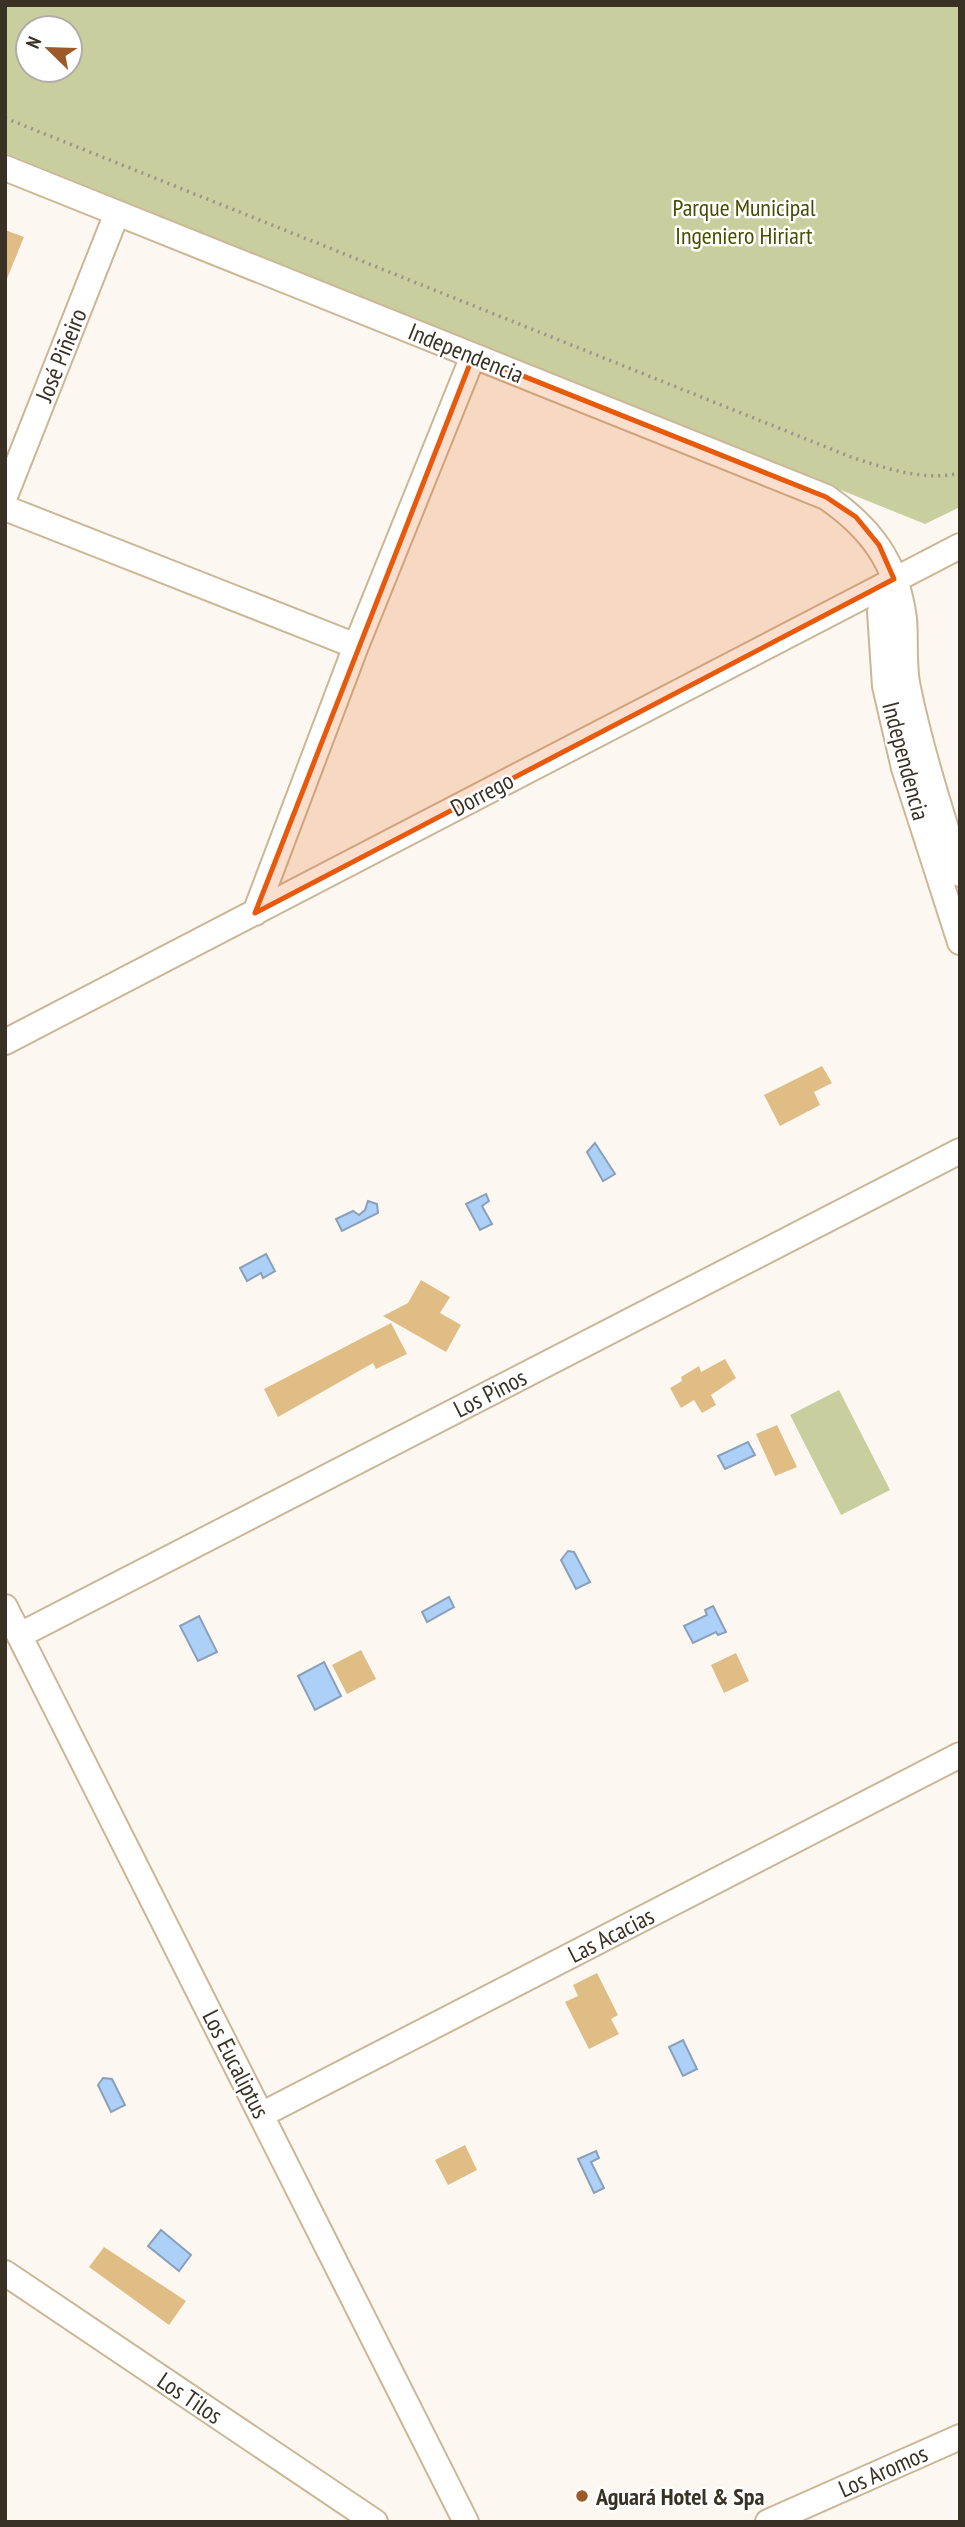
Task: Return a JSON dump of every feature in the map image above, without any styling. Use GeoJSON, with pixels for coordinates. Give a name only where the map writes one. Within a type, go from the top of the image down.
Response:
{"type":"FeatureCollection","features":[{"type":"Feature","properties":{"kind":"street","name":"Independencia"},"geometry":{"type":"LineString","coordinates":[[5,168],[826,497],[856,517],[878,545],[894,579],[904,617],[907,684],[926,765],[960,874]]}},
{"type":"Feature","properties":{"kind":"street","name":"José Piñeiro"},"geometry":{"type":"LineString","coordinates":[[5,496],[117,213]]}},
{"type":"Feature","properties":{"kind":"street"},"geometry":{"type":"LineString","coordinates":[[256,913],[356,646],[472,356]]}},
{"type":"Feature","properties":{"kind":"street"},"geometry":{"type":"LineString","coordinates":[[5,508],[356,646]]}},
{"type":"Feature","properties":{"kind":"street","name":"Dorrego"},"geometry":{"type":"LineString","coordinates":[[5,1042],[960,547]]}},
{"type":"Feature","properties":{"kind":"street","name":"Independencia"},"geometry":{"type":"LineString","coordinates":[[894,579],[880,612],[885,686],[904,768],[960,942]]}},
{"type":"Feature","properties":{"kind":"street","name":"Los Pinos"},"geometry":{"type":"LineString","coordinates":[[20,1635],[960,1151]]}},
{"type":"Feature","properties":{"kind":"street","name":"Los Eucaliptus"},"geometry":{"type":"LineString","coordinates":[[5,1607],[466,2522]]}},
{"type":"Feature","properties":{"kind":"street","name":"Las Acacias"},"geometry":{"type":"LineString","coordinates":[[261,2115],[960,1755]]}},
{"type":"Feature","properties":{"kind":"street","name":"Los Tilos"},"geometry":{"type":"LineString","coordinates":[[5,2273],[375,2522]]}},
{"type":"Feature","properties":{"kind":"street","name":"Los Aromos"},"geometry":{"type":"LineString","coordinates":[[768,2522],[960,2437]]}},
{"type":"Feature","properties":{"kind":"path"},"geometry":{"type":"LineString","coordinates":[[5,118],[851,457],[899,472],[949,476],[960,473]]}},
{"type":"Feature","properties":{"kind":"highlighted area"},"geometry":{"type":"Polygon","coordinates":[[[473,356],[826,497],[856,517],[879,545],[894,579],[255,913],[473,356]]]}},
{"type":"Feature","properties":{"kind":"green space","name":"Parque Municipal Ingeniero Hiriart"},"geometry":{"type":"Polygon","coordinates":[[[5,5],[960,5],[960,507],[925,524],[5,153],[5,5]]]}},
{"type":"Feature","properties":{"kind":"green space"},"geometry":{"type":"Polygon","coordinates":[[[839,1390],[890,1490],[841,1515],[790,1415],[839,1390]]]}},
{"type":"Feature","properties":{"kind":"water"},"geometry":{"type":"Polygon","coordinates":[[[595,1143],[615,1174],[603,1181],[587,1152],[595,1143]]]}},
{"type":"Feature","properties":{"kind":"water"},"geometry":{"type":"Polygon","coordinates":[[[486,1194],[489,1201],[482,1206],[492,1224],[480,1230],[466,1204],[486,1194]]]}},
{"type":"Feature","properties":{"kind":"water"},"geometry":{"type":"Polygon","coordinates":[[[368,1201],[377,1204],[378,1213],[342,1231],[336,1219],[353,1211],[359,1215],[365,1210],[368,1201]]]}},
{"type":"Feature","properties":{"kind":"water"},"geometry":{"type":"Polygon","coordinates":[[[266,1254],[275,1271],[263,1278],[261,1273],[247,1281],[240,1268],[266,1254]]]}},
{"type":"Feature","properties":{"kind":"water"},"geometry":{"type":"Polygon","coordinates":[[[748,1442],[755,1455],[725,1469],[718,1456],[748,1442]]]}},
{"type":"Feature","properties":{"kind":"water"},"geometry":{"type":"Polygon","coordinates":[[[568,1551],[574,1552],[590,1582],[576,1589],[561,1560],[568,1551]]]}},
{"type":"Feature","properties":{"kind":"water"},"geometry":{"type":"Polygon","coordinates":[[[449,1597],[454,1607],[427,1622],[422,1612],[449,1597]]]}},
{"type":"Feature","properties":{"kind":"water"},"geometry":{"type":"Polygon","coordinates":[[[713,1606],[726,1632],[718,1635],[716,1632],[693,1643],[684,1626],[707,1615],[705,1610],[713,1606]]]}},
{"type":"Feature","properties":{"kind":"water"},"geometry":{"type":"Polygon","coordinates":[[[199,1616],[217,1652],[198,1661],[180,1626],[199,1616]]]}},
{"type":"Feature","properties":{"kind":"water"},"geometry":{"type":"Polygon","coordinates":[[[324,1662],[341,1696],[315,1710],[298,1676],[324,1662]]]}},
{"type":"Feature","properties":{"kind":"water"},"geometry":{"type":"Polygon","coordinates":[[[683,2040],[697,2069],[683,2076],[669,2047],[683,2040]]]}},
{"type":"Feature","properties":{"kind":"water"},"geometry":{"type":"Polygon","coordinates":[[[103,2078],[112,2079],[125,2105],[111,2112],[98,2085],[103,2078]]]}},
{"type":"Feature","properties":{"kind":"water"},"geometry":{"type":"Polygon","coordinates":[[[596,2151],[599,2158],[591,2162],[604,2188],[594,2193],[578,2159],[596,2151]]]}},
{"type":"Feature","properties":{"kind":"water"},"geometry":{"type":"Polygon","coordinates":[[[161,2230],[191,2255],[179,2271],[148,2246],[161,2230]]]}},
{"type":"Feature","properties":{"kind":"building"},"geometry":{"type":"Polygon","coordinates":[[[5,230],[24,237],[6,281],[5,281],[5,230]]]}},
{"type":"Feature","properties":{"kind":"building"},"geometry":{"type":"Polygon","coordinates":[[[822,1066],[832,1083],[814,1092],[820,1105],[780,1126],[764,1095],[822,1066]]]}},
{"type":"Feature","properties":{"kind":"building"},"geometry":{"type":"Polygon","coordinates":[[[421,1280],[450,1297],[440,1313],[461,1325],[446,1352],[383,1316],[408,1303],[421,1280]]]}},
{"type":"Feature","properties":{"kind":"building"},"geometry":{"type":"Polygon","coordinates":[[[391,1323],[407,1354],[376,1369],[373,1363],[278,1417],[264,1389],[391,1323]]]}},
{"type":"Feature","properties":{"kind":"building"},"geometry":{"type":"Polygon","coordinates":[[[725,1359],[736,1378],[711,1395],[716,1405],[702,1413],[694,1400],[681,1408],[670,1388],[682,1381],[681,1377],[699,1366],[701,1372],[725,1359]]]}},
{"type":"Feature","properties":{"kind":"building"},"geometry":{"type":"Polygon","coordinates":[[[777,1425],[797,1467],[775,1476],[756,1434],[777,1425]]]}},
{"type":"Feature","properties":{"kind":"building"},"geometry":{"type":"Polygon","coordinates":[[[361,1650],[376,1679],[347,1694],[332,1665],[361,1650]]]}},
{"type":"Feature","properties":{"kind":"building"},"geometry":{"type":"Polygon","coordinates":[[[736,1653],[749,1681],[724,1693],[711,1665],[736,1653]]]}},
{"type":"Feature","properties":{"kind":"building"},"geometry":{"type":"Polygon","coordinates":[[[597,1973],[618,2015],[611,2019],[619,2034],[589,2049],[565,2002],[578,1996],[573,1985],[597,1973]]]}},
{"type":"Feature","properties":{"kind":"building"},"geometry":{"type":"Polygon","coordinates":[[[465,2145],[477,2170],[448,2185],[435,2160],[465,2145]]]}},
{"type":"Feature","properties":{"kind":"building"},"geometry":{"type":"Polygon","coordinates":[[[104,2247],[186,2301],[169,2325],[89,2267],[104,2247]]]}},
{"type":"Feature","properties":{"kind":"place","name":"Aguará Hotel & Spa"},"geometry":{"type":"Point","coordinates":[582,2496]}}]}
